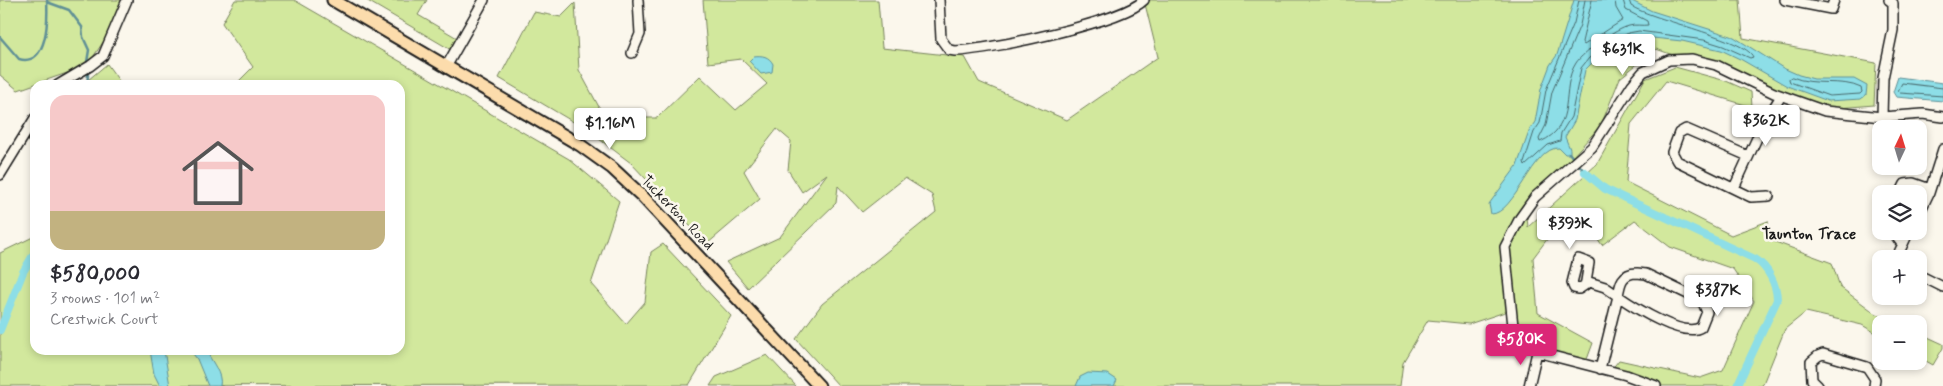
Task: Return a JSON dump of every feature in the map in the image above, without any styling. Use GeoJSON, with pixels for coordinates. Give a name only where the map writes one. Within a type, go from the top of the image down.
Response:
{"type":"FeatureCollection","features":[{"type":"Feature","properties":{"kind":"main road","name":"Tuckerton Road"},"geometry":{"type":"LineString","coordinates":[[333,0],[580,145],[621,176],[819,386]]}},
{"type":"Feature","properties":{"kind":"street"},"geometry":{"type":"LineString","coordinates":[[66,80],[103,56],[127,0]]}},
{"type":"Feature","properties":{"kind":"street"},"geometry":{"type":"LineString","coordinates":[[446,66],[484,0]]}},
{"type":"Feature","properties":{"kind":"street"},"geometry":{"type":"LineString","coordinates":[[632,53],[640,34],[638,0]]}},
{"type":"Feature","properties":{"kind":"street"},"geometry":{"type":"LineString","coordinates":[[939,0],[941,39],[949,50],[964,50],[1024,40],[1114,16],[1144,0]]}},
{"type":"Feature","properties":{"kind":"street"},"geometry":{"type":"LineString","coordinates":[[1785,0],[1831,9],[1834,0]]}},
{"type":"Feature","properties":{"kind":"street"},"geometry":{"type":"LineString","coordinates":[[1882,116],[1883,78],[1893,30],[1893,3],[1889,0]]}},
{"type":"Feature","properties":{"kind":"street"},"geometry":{"type":"LineString","coordinates":[[1656,386],[1537,352],[1513,326],[1505,248],[1520,218],[1534,197],[1592,147],[1632,84],[1643,72],[1669,60],[1692,59],[1724,69],[1781,96],[1825,111],[1882,116],[1923,114],[1943,117]]}},
{"type":"Feature","properties":{"kind":"street"},"geometry":{"type":"LineString","coordinates":[[1734,188],[1765,120],[1781,96]]}},
{"type":"Feature","properties":{"kind":"street"},"geometry":{"type":"LineString","coordinates":[[0,174],[30,126]]}},
{"type":"Feature","properties":{"kind":"street"},"geometry":{"type":"LineString","coordinates":[[1748,156],[1686,129],[1679,133],[1672,147],[1673,156],[1676,161],[1751,197],[1769,196]]}},
{"type":"Feature","properties":{"kind":"street"},"geometry":{"type":"LineString","coordinates":[[1927,195],[1943,149]]}},
{"type":"Feature","properties":{"kind":"street"},"geometry":{"type":"LineString","coordinates":[[1904,185],[1913,183],[1920,185]]}},
{"type":"Feature","properties":{"kind":"street"},"geometry":{"type":"LineString","coordinates":[[1899,240],[1902,244]]}},
{"type":"Feature","properties":{"kind":"street"},"geometry":{"type":"LineString","coordinates":[[1900,250],[1904,240]]}},
{"type":"Feature","properties":{"kind":"street"},"geometry":{"type":"LineString","coordinates":[[1586,281],[1605,287],[1618,296],[1658,319],[1685,330],[1697,330],[1702,327],[1706,317],[1706,307],[1696,298],[1641,273],[1627,274],[1624,277],[1618,296],[1600,369]]}},
{"type":"Feature","properties":{"kind":"street"},"geometry":{"type":"LineString","coordinates":[[1927,279],[1943,287]]}},
{"type":"Feature","properties":{"kind":"street"},"geometry":{"type":"LineString","coordinates":[[1529,386],[1537,352]]}},
{"type":"Feature","properties":{"kind":"street"},"geometry":{"type":"LineString","coordinates":[[1818,386],[1812,380],[1811,362],[1823,354],[1867,368],[1875,379],[1874,386]]}},
{"type":"Feature","properties":{"kind":"green space"},"geometry":{"type":"Polygon","coordinates":[[[0,0],[125,0],[118,20],[87,66],[47,80],[30,80],[30,86],[18,90],[0,75],[0,0]]]}},
{"type":"Feature","properties":{"kind":"green space"},"geometry":{"type":"Polygon","coordinates":[[[235,0],[294,0],[569,159],[619,201],[591,284],[626,324],[645,302],[651,252],[663,244],[731,316],[689,385],[0,386],[0,253],[30,238],[30,355],[405,355],[405,80],[240,80],[253,67],[222,23],[235,0]]]}},
{"type":"Feature","properties":{"kind":"green space"},"geometry":{"type":"Polygon","coordinates":[[[366,0],[427,0],[418,15],[464,42],[458,54],[366,0]]]}},
{"type":"Feature","properties":{"kind":"green space"},"geometry":{"type":"Polygon","coordinates":[[[703,0],[878,0],[882,48],[965,57],[979,82],[1067,120],[1158,57],[1144,0],[1740,0],[1743,38],[1876,63],[1874,105],[1827,109],[1656,49],[1620,78],[1601,125],[1526,208],[1528,227],[1597,164],[1645,79],[1675,67],[1726,81],[1751,92],[1752,107],[1666,81],[1631,124],[1626,182],[1731,235],[1768,221],[1770,240],[1832,263],[1840,287],[1879,315],[1872,315],[1872,331],[1862,325],[1806,312],[1785,329],[1762,386],[1656,386],[1611,370],[1619,360],[1700,378],[1723,370],[1754,301],[1733,269],[1670,247],[1635,220],[1602,245],[1588,225],[1560,222],[1533,258],[1538,313],[1593,343],[1586,362],[1542,348],[1508,311],[1469,324],[1428,320],[1403,362],[1400,386],[839,386],[796,339],[822,304],[936,212],[932,195],[905,178],[862,212],[838,186],[836,203],[748,288],[726,262],[780,237],[827,174],[802,192],[788,170],[791,141],[777,129],[744,171],[760,199],[707,244],[631,163],[587,130],[499,78],[534,12],[561,17],[575,3],[579,70],[605,118],[657,118],[700,76],[736,110],[767,84],[741,59],[708,63],[703,0]]]}},
{"type":"Feature","properties":{"kind":"green space"},"geometry":{"type":"Polygon","coordinates":[[[107,64],[118,80],[88,80],[107,64]]]}},
{"type":"Feature","properties":{"kind":"green space"},"geometry":{"type":"Polygon","coordinates":[[[1927,337],[1943,344],[1943,348],[1933,365],[1927,362],[1927,337]]]}},
{"type":"Feature","properties":{"kind":"green space"},"geometry":{"type":"Polygon","coordinates":[[[767,355],[796,386],[710,386],[716,377],[767,355]]]}},
{"type":"Feature","properties":{"kind":"water"},"geometry":{"type":"Polygon","coordinates":[[[1574,0],[1630,0],[1652,11],[1734,37],[1783,68],[1799,75],[1814,79],[1854,79],[1867,86],[1866,95],[1861,99],[1828,101],[1787,86],[1721,50],[1682,41],[1633,36],[1593,62],[1585,70],[1575,120],[1565,137],[1570,154],[1565,154],[1559,148],[1550,150],[1533,168],[1508,204],[1500,211],[1491,214],[1489,204],[1517,166],[1530,129],[1535,122],[1541,89],[1550,65],[1557,55],[1574,0]]]}},
{"type":"Feature","properties":{"kind":"water"},"geometry":{"type":"Polygon","coordinates":[[[754,56],[762,56],[769,59],[773,64],[772,72],[761,74],[749,61],[754,56]]]}},
{"type":"Feature","properties":{"kind":"water"},"geometry":{"type":"Polygon","coordinates":[[[1898,77],[1943,83],[1943,101],[1896,97],[1893,92],[1898,77]]]}},
{"type":"Feature","properties":{"kind":"water"},"geometry":{"type":"Polygon","coordinates":[[[151,355],[165,355],[170,386],[160,386],[154,374],[151,355]]]}},
{"type":"Feature","properties":{"kind":"water"},"geometry":{"type":"Polygon","coordinates":[[[194,355],[209,355],[220,377],[220,386],[208,386],[194,355]]]}},
{"type":"Feature","properties":{"kind":"water"},"geometry":{"type":"Polygon","coordinates":[[[1088,373],[1108,374],[1117,380],[1114,386],[1076,386],[1080,377],[1088,373]]]}},
{"type":"Feature","properties":{"kind":"waterway"},"geometry":{"type":"LineString","coordinates":[[0,37],[19,59],[29,60],[36,56],[44,40],[47,0]]}},
{"type":"Feature","properties":{"kind":"waterway"},"geometry":{"type":"LineString","coordinates":[[47,2],[69,10],[82,27],[83,37],[89,50],[87,62]]}},
{"type":"Feature","properties":{"kind":"waterway"},"geometry":{"type":"LineString","coordinates":[[88,75],[88,80]]}},
{"type":"Feature","properties":{"kind":"waterway"},"geometry":{"type":"LineString","coordinates":[[1569,153],[1585,172]]}},
{"type":"Feature","properties":{"kind":"waterway"},"geometry":{"type":"LineString","coordinates":[[1585,172],[1605,189],[1755,259],[1768,272],[1777,294],[1777,300],[1737,386]]}},
{"type":"Feature","properties":{"kind":"waterway"},"geometry":{"type":"LineString","coordinates":[[0,330],[23,272],[30,260]]}},
{"type":"Feature","properties":{"kind":"district","name":"Taunton Trace"},"geometry":{"type":"Point","coordinates":[1809,234]}}]}
